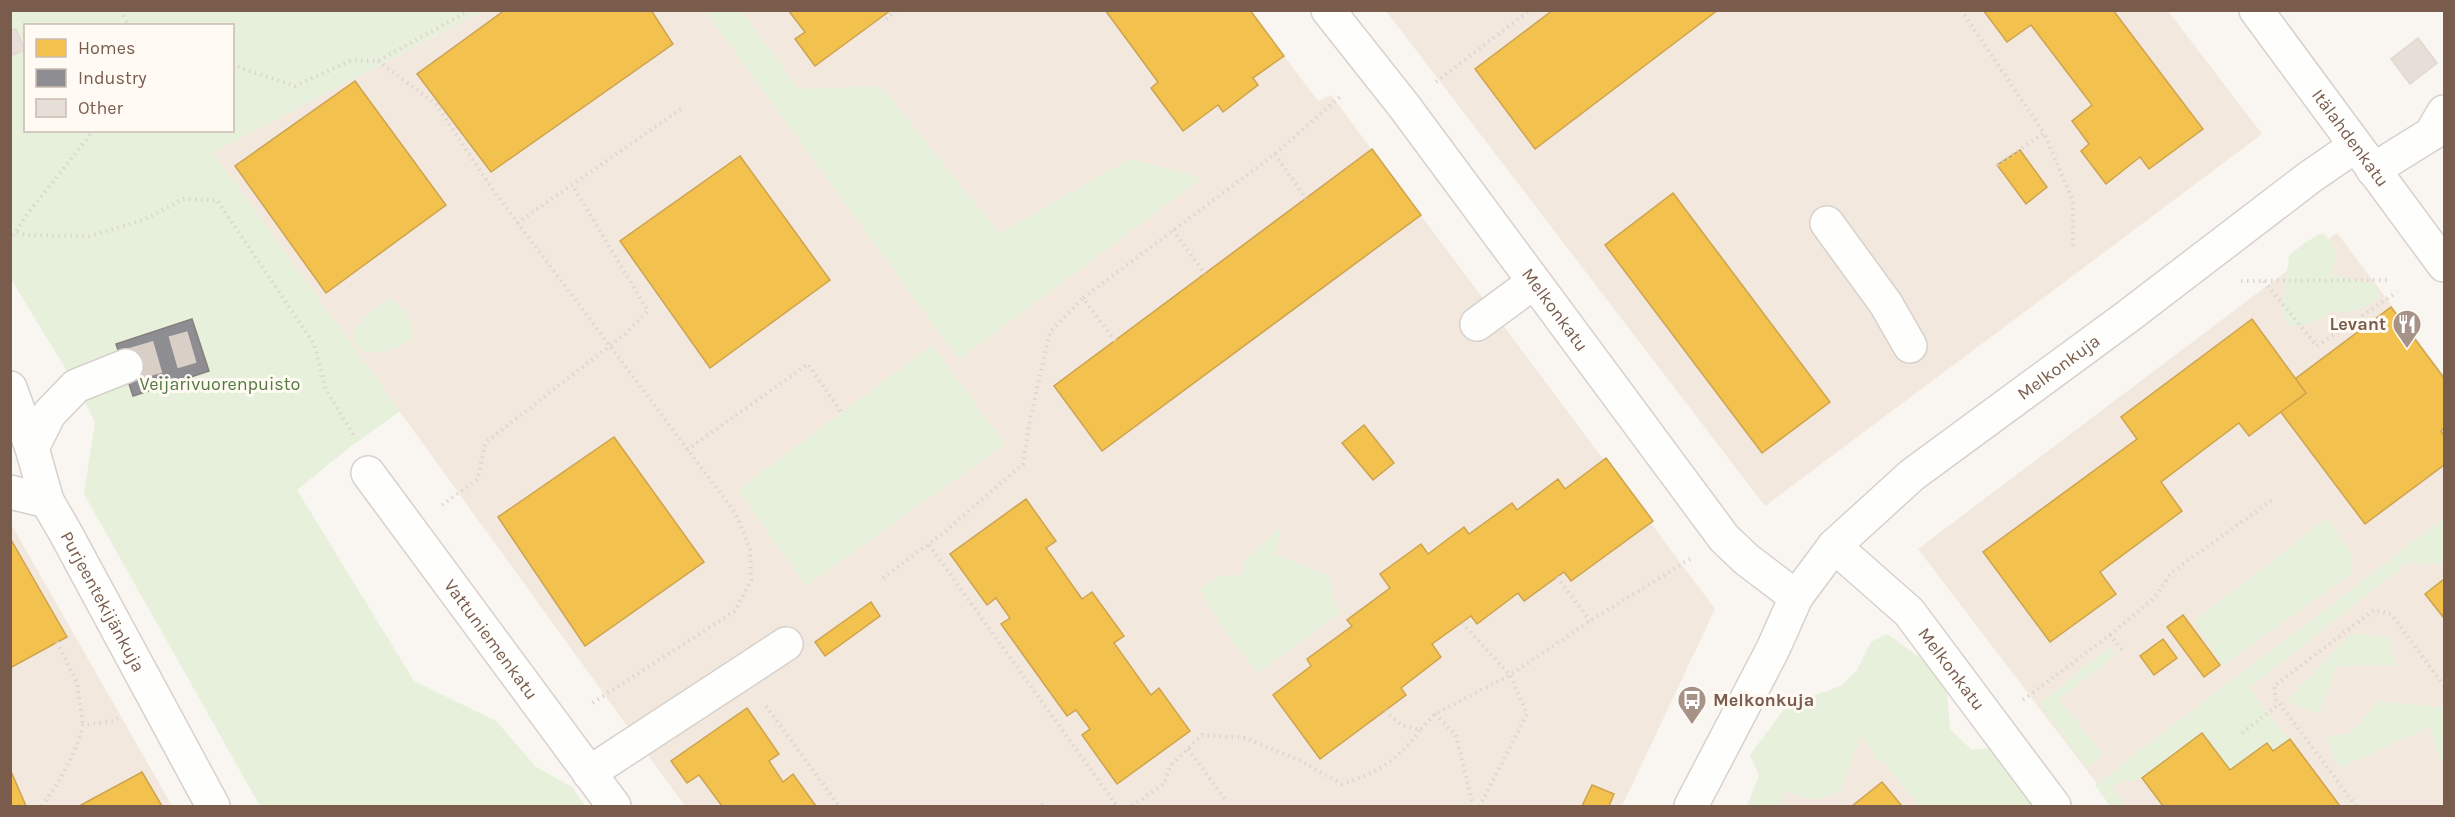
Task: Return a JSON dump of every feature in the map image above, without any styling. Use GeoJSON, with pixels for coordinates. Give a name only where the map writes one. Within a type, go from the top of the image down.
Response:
{"type":"FeatureCollection","features":[{"type":"Feature","properties":{"kind":"street","name":"Melkonkatu"},"geometry":{"type":"LineString","coordinates":[[1328,10],[1374,66],[1724,538],[1746,559],[1796,597]]}},
{"type":"Feature","properties":{"kind":"street","name":"Itälahdenkatu"},"geometry":{"type":"LineString","coordinates":[[2256,10],[2445,265]]}},
{"type":"Feature","properties":{"kind":"street","name":"Melkonkuja"},"geometry":{"type":"LineString","coordinates":[[1691,807],[1773,649],[1796,597],[1834,546],[1912,475],[2127,317],[2310,177],[2431,134],[2445,112]]}},
{"type":"Feature","properties":{"kind":"street"},"geometry":{"type":"LineString","coordinates":[[1827,224],[1886,304],[1910,346]]}},
{"type":"Feature","properties":{"kind":"street"},"geometry":{"type":"LineString","coordinates":[[1477,324],[1534,282]]}},
{"type":"Feature","properties":{"kind":"street"},"geometry":{"type":"LineString","coordinates":[[32,448],[49,414],[76,386],[126,366]]}},
{"type":"Feature","properties":{"kind":"street","name":"Purjeentekijänkuja"},"geometry":{"type":"LineString","coordinates":[[10,388],[32,448],[46,501],[65,532],[213,807]]}},
{"type":"Feature","properties":{"kind":"street","name":"Vattuniemenkatu"},"geometry":{"type":"LineString","coordinates":[[368,473],[614,807]]}},
{"type":"Feature","properties":{"kind":"street"},"geometry":{"type":"LineString","coordinates":[[10,492],[46,501]]}},
{"type":"Feature","properties":{"kind":"street","name":"Melkonkatu"},"geometry":{"type":"LineString","coordinates":[[1834,546],[1909,612],[2054,807]]}},
{"type":"Feature","properties":{"kind":"street"},"geometry":{"type":"LineString","coordinates":[[589,773],[786,644]]}},
{"type":"Feature","properties":{"kind":"path"},"geometry":{"type":"LineString","coordinates":[[121,10],[128,24]]}},
{"type":"Feature","properties":{"kind":"path"},"geometry":{"type":"LineString","coordinates":[[234,66],[295,86],[352,60],[378,61],[470,10]]}},
{"type":"Feature","properties":{"kind":"path"},"geometry":{"type":"LineString","coordinates":[[886,19],[897,10]]}},
{"type":"Feature","properties":{"kind":"path"},"geometry":{"type":"LineString","coordinates":[[1404,106],[1530,10]]}},
{"type":"Feature","properties":{"kind":"path"},"geometry":{"type":"LineString","coordinates":[[1961,10],[2044,133],[2073,201],[2073,246]]}},
{"type":"Feature","properties":{"kind":"path"},"geometry":{"type":"LineString","coordinates":[[378,61],[436,104],[517,223],[608,347],[736,514],[750,549],[751,580],[735,611],[584,709]]}},
{"type":"Feature","properties":{"kind":"path"},"geometry":{"type":"LineString","coordinates":[[883,578],[929,544],[1023,464],[1030,419],[1050,332],[1083,298],[1275,154],[1374,66]]}},
{"type":"Feature","properties":{"kind":"path"},"geometry":{"type":"LineString","coordinates":[[517,223],[681,109]]}},
{"type":"Feature","properties":{"kind":"path"},"geometry":{"type":"LineString","coordinates":[[10,241],[25,217],[92,132]]}},
{"type":"Feature","properties":{"kind":"path"},"geometry":{"type":"LineString","coordinates":[[1997,165],[2044,133]]}},
{"type":"Feature","properties":{"kind":"path"},"geometry":{"type":"LineString","coordinates":[[1275,154],[1306,199]]}},
{"type":"Feature","properties":{"kind":"path"},"geometry":{"type":"LineString","coordinates":[[409,529],[478,479],[485,443],[608,347],[648,311],[573,186]]}},
{"type":"Feature","properties":{"kind":"path"},"geometry":{"type":"LineString","coordinates":[[17,232],[26,235],[90,236],[143,220],[183,199],[217,200],[314,344],[326,390],[357,442],[368,473]]}},
{"type":"Feature","properties":{"kind":"path"},"geometry":{"type":"LineString","coordinates":[[1173,230],[1205,274]]}},
{"type":"Feature","properties":{"kind":"path"},"geometry":{"type":"LineString","coordinates":[[2237,282],[2388,280]]}},
{"type":"Feature","properties":{"kind":"path"},"geometry":{"type":"LineString","coordinates":[[2264,281],[2317,346],[2397,292]]}},
{"type":"Feature","properties":{"kind":"path"},"geometry":{"type":"LineString","coordinates":[[1083,298],[1115,341]]}},
{"type":"Feature","properties":{"kind":"path"},"geometry":{"type":"LineString","coordinates":[[687,450],[808,364],[842,412]]}},
{"type":"Feature","properties":{"kind":"path"},"geometry":{"type":"LineString","coordinates":[[1991,723],[2110,635],[2154,598],[2172,572],[2272,500]]}},
{"type":"Feature","properties":{"kind":"path"},"geometry":{"type":"LineString","coordinates":[[1132,807],[1164,784],[1170,766],[1202,735],[1245,738],[1301,761],[1342,784],[1372,775],[1408,747],[1435,714],[1510,675],[1590,621],[1724,538]]}},
{"type":"Feature","properties":{"kind":"path"},"geometry":{"type":"LineString","coordinates":[[929,544],[1117,807]]}},
{"type":"Feature","properties":{"kind":"path"},"geometry":{"type":"LineString","coordinates":[[1557,577],[1590,621]]}},
{"type":"Feature","properties":{"kind":"path"},"geometry":{"type":"LineString","coordinates":[[2356,807],[2279,704],[2274,686],[2374,610],[2391,614],[2445,686]]}},
{"type":"Feature","properties":{"kind":"path"},"geometry":{"type":"LineString","coordinates":[[1462,623],[1510,675],[1527,714],[1480,807]]}},
{"type":"Feature","properties":{"kind":"path"},"geometry":{"type":"LineString","coordinates":[[2110,635],[2122,650]]}},
{"type":"Feature","properties":{"kind":"path"},"geometry":{"type":"LineString","coordinates":[[42,807],[60,781],[76,749],[83,725],[77,683],[57,642]]}},
{"type":"Feature","properties":{"kind":"path"},"geometry":{"type":"LineString","coordinates":[[741,672],[839,807]]}},
{"type":"Feature","properties":{"kind":"path"},"geometry":{"type":"LineString","coordinates":[[83,725],[113,721],[153,698]]}},
{"type":"Feature","properties":{"kind":"path"},"geometry":{"type":"LineString","coordinates":[[2242,733],[2279,704]]}},
{"type":"Feature","properties":{"kind":"path"},"geometry":{"type":"LineString","coordinates":[[1385,711],[1402,725],[1420,730]]}},
{"type":"Feature","properties":{"kind":"path"},"geometry":{"type":"LineString","coordinates":[[1435,714],[1456,735],[1473,807]]}},
{"type":"Feature","properties":{"kind":"path"},"geometry":{"type":"LineString","coordinates":[[1188,748],[1225,799]]}},
{"type":"Feature","properties":{"kind":"shaded area"},"geometry":{"type":"Polygon","coordinates":[[[484,11],[1250,11],[1318,101],[1331,95],[1715,609],[1622,806],[685,806],[212,152],[484,11]]]}},
{"type":"Feature","properties":{"kind":"shaded area"},"geometry":{"type":"Polygon","coordinates":[[[1386,11],[2168,11],[2262,134],[1765,506],[1386,11]]]}},
{"type":"Feature","properties":{"kind":"shaded area"},"geometry":{"type":"Polygon","coordinates":[[[2337,233],[2444,375],[2444,806],[2114,806],[1918,549],[2337,233]]]}},
{"type":"Feature","properties":{"kind":"shaded area"},"geometry":{"type":"Polygon","coordinates":[[[11,524],[172,806],[11,806],[11,524]]]}},
{"type":"Feature","properties":{"kind":"shaded area"},"geometry":{"type":"Polygon","coordinates":[[[1892,674],[1994,806],[1761,806],[1892,674]]]}},
{"type":"Feature","properties":{"kind":"green space","name":"Veijarivuorenpuisto"},"geometry":{"type":"Polygon","coordinates":[[[10,11],[484,11],[213,152],[400,411],[350,447],[297,490],[414,681],[496,721],[536,767],[572,787],[585,806],[260,806],[84,494],[95,422],[76,386],[11,279],[10,11]]]}},
{"type":"Feature","properties":{"kind":"green space"},"geometry":{"type":"Polygon","coordinates":[[[705,11],[742,11],[798,89],[881,86],[999,233],[1130,159],[1202,178],[959,360],[705,11]]]}},
{"type":"Feature","properties":{"kind":"green space"},"geometry":{"type":"Polygon","coordinates":[[[2322,233],[2334,247],[2336,257],[2332,275],[2375,284],[2380,296],[2358,310],[2345,313],[2333,310],[2312,323],[2289,327],[2282,313],[2289,256],[2303,244],[2322,233]]]}},
{"type":"Feature","properties":{"kind":"green space"},"geometry":{"type":"Polygon","coordinates":[[[390,299],[408,312],[413,339],[385,352],[364,352],[353,341],[353,329],[371,312],[390,299]]]}},
{"type":"Feature","properties":{"kind":"green space"},"geometry":{"type":"Polygon","coordinates":[[[932,345],[1005,444],[806,586],[738,490],[932,345]]]}},
{"type":"Feature","properties":{"kind":"green space"},"geometry":{"type":"Polygon","coordinates":[[[2327,518],[2351,553],[2352,573],[2223,666],[2194,621],[2327,518]]]}},
{"type":"Feature","properties":{"kind":"green space"},"geometry":{"type":"Polygon","coordinates":[[[2444,518],[2444,564],[2407,563],[2250,688],[2280,730],[2290,739],[2273,751],[2266,743],[2230,770],[2202,733],[2142,778],[2111,785],[2126,806],[2110,806],[2095,785],[2444,518]]]}},
{"type":"Feature","properties":{"kind":"green space"},"geometry":{"type":"Polygon","coordinates":[[[1282,526],[1275,554],[1328,575],[1339,614],[1257,673],[1222,627],[1200,589],[1217,576],[1241,575],[1245,560],[1282,526]]]}},
{"type":"Feature","properties":{"kind":"green space"},"geometry":{"type":"Polygon","coordinates":[[[2352,633],[2389,638],[2395,665],[2337,666],[2319,713],[2286,701],[2352,633]]]}},
{"type":"Feature","properties":{"kind":"green space"},"geometry":{"type":"Polygon","coordinates":[[[1887,634],[1926,662],[1947,692],[1950,729],[1972,750],[1997,747],[2039,806],[1919,806],[1883,762],[1875,760],[1861,735],[1842,791],[1814,800],[1786,791],[1780,806],[1747,806],[1759,775],[1750,755],[1787,705],[1841,686],[1857,670],[1871,642],[1887,634]]]}},
{"type":"Feature","properties":{"kind":"green space"},"geometry":{"type":"Polygon","coordinates":[[[2109,647],[2116,655],[2060,699],[2103,755],[2087,767],[2039,704],[2109,647]]]}},
{"type":"Feature","properties":{"kind":"green space"},"geometry":{"type":"Polygon","coordinates":[[[2378,702],[2444,707],[2444,761],[2440,760],[2430,727],[2339,768],[2326,737],[2351,733],[2378,702]]]}},
{"type":"Feature","properties":{"kind":"building: Homes"},"geometry":{"type":"Polygon","coordinates":[[[505,10],[651,10],[673,44],[491,172],[417,74],[505,10]]]}},
{"type":"Feature","properties":{"kind":"building: Homes"},"geometry":{"type":"Polygon","coordinates":[[[788,10],[891,10],[815,66],[795,39],[805,32],[788,10]]]}},
{"type":"Feature","properties":{"kind":"building: Homes"},"geometry":{"type":"Polygon","coordinates":[[[1105,10],[1250,10],[1284,56],[1253,78],[1258,85],[1223,112],[1218,105],[1183,131],[1151,88],[1158,82],[1105,10]]]}},
{"type":"Feature","properties":{"kind":"building: Homes"},"geometry":{"type":"Polygon","coordinates":[[[1553,10],[1718,10],[1535,149],[1475,69],[1553,10]]]}},
{"type":"Feature","properties":{"kind":"building: Homes"},"geometry":{"type":"Polygon","coordinates":[[[1983,10],[2113,10],[2203,129],[2149,169],[2140,157],[2106,184],[2081,151],[2089,144],[2072,121],[2092,105],[2031,25],[2007,42],[1983,10]]]}},
{"type":"Feature","properties":{"kind":"building: Homes"},"geometry":{"type":"Polygon","coordinates":[[[355,81],[446,205],[326,293],[235,166],[355,81]]]}},
{"type":"Feature","properties":{"kind":"building: Homes"},"geometry":{"type":"Polygon","coordinates":[[[1372,149],[1421,215],[1102,451],[1054,386],[1372,149]]]}},
{"type":"Feature","properties":{"kind":"building: Homes"},"geometry":{"type":"Polygon","coordinates":[[[2020,150],[2047,187],[2026,204],[1997,165],[2020,150]]]}},
{"type":"Feature","properties":{"kind":"building: Homes"},"geometry":{"type":"Polygon","coordinates":[[[740,156],[830,280],[710,368],[620,241],[740,156]]]}},
{"type":"Feature","properties":{"kind":"building: Homes"},"geometry":{"type":"Polygon","coordinates":[[[1673,193],[1830,402],[1762,453],[1605,245],[1673,193]]]}},
{"type":"Feature","properties":{"kind":"building: Homes"},"geometry":{"type":"Polygon","coordinates":[[[2391,307],[2444,378],[2444,428],[2441,431],[2444,436],[2444,465],[2365,524],[2280,411],[2306,393],[2295,379],[2391,307]]]}},
{"type":"Feature","properties":{"kind":"building: Homes"},"geometry":{"type":"Polygon","coordinates":[[[2252,319],[2306,393],[2249,436],[2239,423],[2161,482],[2182,511],[2100,572],[2116,594],[2050,642],[1983,552],[2137,439],[2121,417],[2252,319]]]}},
{"type":"Feature","properties":{"kind":"building: Homes"},"geometry":{"type":"Polygon","coordinates":[[[1364,425],[1394,463],[1373,480],[1342,443],[1364,425]]]}},
{"type":"Feature","properties":{"kind":"building: Homes"},"geometry":{"type":"Polygon","coordinates":[[[614,437],[704,562],[585,646],[498,517],[614,437]]]}},
{"type":"Feature","properties":{"kind":"building: Homes"},"geometry":{"type":"Polygon","coordinates":[[[1606,458],[1653,521],[1571,581],[1564,572],[1524,601],[1518,593],[1477,624],[1471,616],[1432,644],[1441,657],[1401,688],[1406,695],[1320,759],[1273,695],[1311,666],[1307,659],[1352,626],[1347,620],[1390,588],[1380,574],[1421,544],[1428,554],[1464,527],[1469,534],[1512,503],[1517,510],[1558,479],[1565,489],[1606,458]]]}},
{"type":"Feature","properties":{"kind":"building: Homes"},"geometry":{"type":"Polygon","coordinates":[[[1026,499],[1056,541],[1046,548],[1082,599],[1092,592],[1124,636],[1114,643],[1151,695],[1159,688],[1190,731],[1117,784],[1082,735],[1090,729],[1076,710],[1067,716],[1001,624],[1010,618],[996,598],[987,605],[950,554],[1026,499]]]}},
{"type":"Feature","properties":{"kind":"building: Homes"},"geometry":{"type":"Polygon","coordinates":[[[10,538],[67,637],[10,668],[10,538]]]}},
{"type":"Feature","properties":{"kind":"building: Homes"},"geometry":{"type":"Polygon","coordinates":[[[2444,579],[2444,618],[2425,594],[2444,579]]]}},
{"type":"Feature","properties":{"kind":"building: Homes"},"geometry":{"type":"Polygon","coordinates":[[[871,602],[880,616],[825,656],[815,642],[871,602]]]}},
{"type":"Feature","properties":{"kind":"building: Homes"},"geometry":{"type":"Polygon","coordinates":[[[2183,615],[2220,665],[2204,677],[2167,627],[2183,615]]]}},
{"type":"Feature","properties":{"kind":"building: Homes"},"geometry":{"type":"Polygon","coordinates":[[[2163,639],[2177,658],[2154,675],[2140,656],[2163,639]]]}},
{"type":"Feature","properties":{"kind":"building: Homes"},"geometry":{"type":"Polygon","coordinates":[[[747,708],[779,754],[769,761],[783,782],[793,774],[816,806],[722,806],[699,775],[687,783],[671,761],[747,708]]]}},
{"type":"Feature","properties":{"kind":"building: Homes"},"geometry":{"type":"Polygon","coordinates":[[[2202,733],[2230,770],[2267,743],[2273,751],[2290,739],[2340,806],[2163,806],[2142,778],[2202,733]]]}},
{"type":"Feature","properties":{"kind":"building: Homes"},"geometry":{"type":"Polygon","coordinates":[[[10,769],[26,806],[10,806],[10,769]]]}},
{"type":"Feature","properties":{"kind":"building: Homes"},"geometry":{"type":"Polygon","coordinates":[[[142,772],[162,806],[81,805],[142,772]]]}},
{"type":"Feature","properties":{"kind":"building: Homes"},"geometry":{"type":"Polygon","coordinates":[[[1882,782],[1902,806],[1852,806],[1882,782]]]}},
{"type":"Feature","properties":{"kind":"building: Homes"},"geometry":{"type":"Polygon","coordinates":[[[1592,785],[1614,794],[1609,806],[1582,806],[1592,785]]]}},
{"type":"Feature","properties":{"kind":"building: Industry"},"geometry":{"type":"Polygon","coordinates":[[[192,319],[209,371],[133,396],[116,344],[192,319]]]}},
{"type":"Feature","properties":{"kind":"building: Other"},"geometry":{"type":"Polygon","coordinates":[[[16,29],[24,50],[10,56],[10,31],[16,29]]]}},
{"type":"Feature","properties":{"kind":"building: Other"},"geometry":{"type":"Polygon","coordinates":[[[2418,38],[2437,63],[2410,84],[2391,59],[2418,38]]]}},
{"type":"Feature","properties":{"kind":"tunnel"},"geometry":{"type":"LineString","coordinates":[[126,366],[192,347]]}},
{"type":"Feature","properties":{"kind":"place","name":"Levant"},"geometry":{"type":"Point","coordinates":[2407,350]}},
{"type":"Feature","properties":{"kind":"place","name":"Melkonkuja"},"geometry":{"type":"Point","coordinates":[1692,726]}}]}
